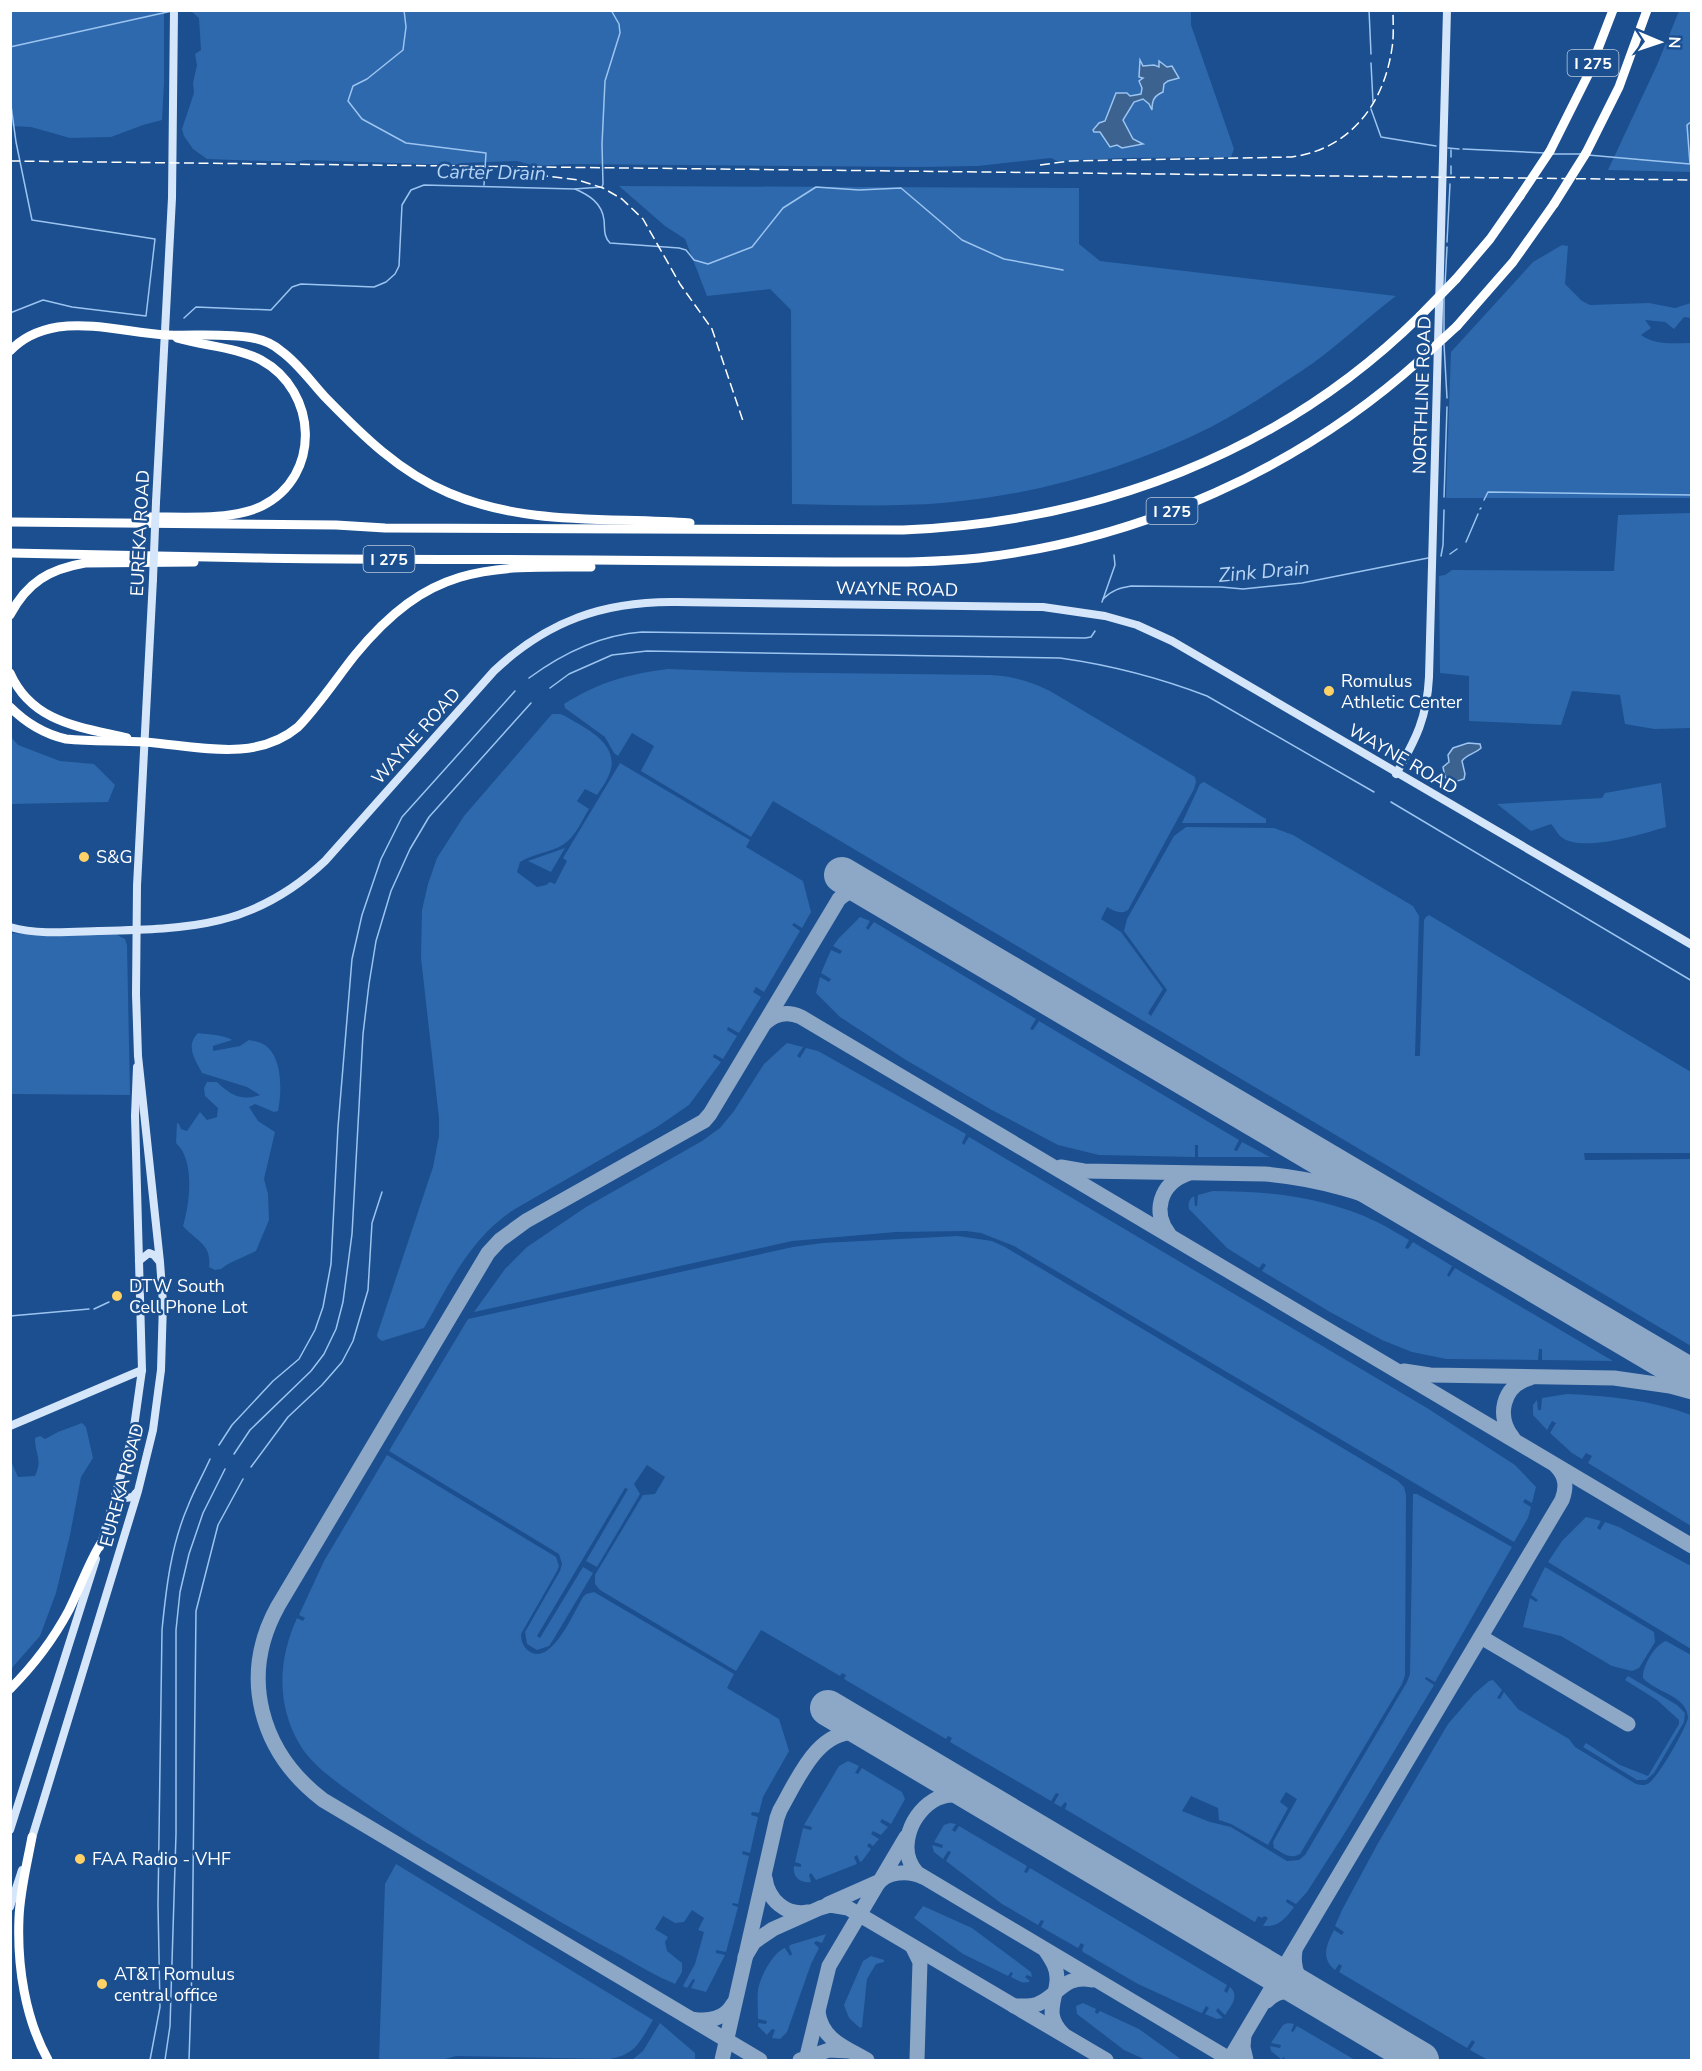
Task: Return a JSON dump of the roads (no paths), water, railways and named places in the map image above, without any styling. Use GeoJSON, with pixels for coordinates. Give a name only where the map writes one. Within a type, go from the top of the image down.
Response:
{"type":"FeatureCollection","features":[{"type":"Feature","properties":{"kind":"highway","name":"I 275"},"geometry":{"type":"LineString","coordinates":[[10,522],[336,525],[385,528],[903,530],[962,527],[1046,514],[1132,491],[1176,475],[1220,455],[1310,404],[1374,358],[1420,316],[1490,239],[1550,151],[1584,84],[1613,10]]}},
{"type":"Feature","properties":{"kind":"highway","name":"I 275"},"geometry":{"type":"LineString","coordinates":[[10,553],[260,558],[926,562],[960,560],[1046,547],[1133,525],[1207,497],[1283,459],[1341,423],[1372,400],[1457,326],[1513,262],[1586,153],[1619,87],[1647,10]]}},
{"type":"Feature","properties":{"kind":"highway"},"geometry":{"type":"LineString","coordinates":[[10,351],[33,334],[60,327],[94,327],[256,339],[282,351],[339,412],[390,459],[417,477],[474,503],[545,517],[685,523],[764,530]]}},
{"type":"Feature","properties":{"kind":"highway"},"geometry":{"type":"LineString","coordinates":[[49,522],[222,516],[244,512],[269,501],[290,482],[302,456],[305,423],[300,401],[289,383],[275,369],[251,355],[166,334]]}},
{"type":"Feature","properties":{"kind":"highway"},"geometry":{"type":"LineString","coordinates":[[10,615],[20,599],[35,583],[56,570],[69,566],[85,563],[208,562],[260,558]]}},
{"type":"Feature","properties":{"kind":"highway"},"geometry":{"type":"LineString","coordinates":[[10,707],[32,726],[55,736],[80,740],[241,749],[265,745],[282,738],[302,723],[354,657],[389,618],[424,592],[449,580],[475,572],[502,568],[697,566],[767,562]]}},
{"type":"Feature","properties":{"kind":"highway"},"geometry":{"type":"LineString","coordinates":[[10,673],[23,696],[45,714],[63,722],[144,742]]}},
{"type":"Feature","properties":{"kind":"highway"},"geometry":{"type":"LineString","coordinates":[[10,1689],[41,1655],[57,1632],[90,1560],[101,1543]]}},
{"type":"Feature","properties":{"kind":"highway"},"geometry":{"type":"LineString","coordinates":[[32,1837],[21,1890],[19,1950],[27,2006],[48,2061]]}},
{"type":"Feature","properties":{"kind":"main road","name":"EUREKA ROAD"},"geometry":{"type":"LineString","coordinates":[[10,1907],[138,1491],[154,1422],[161,1370],[163,1302],[138,1056],[136,930],[173,173],[174,10]]}},
{"type":"Feature","properties":{"kind":"main road","name":"NORTHLINE ROAD"},"geometry":{"type":"LineString","coordinates":[[1396,774],[1419,730],[1428,693],[1447,10]]}},
{"type":"Feature","properties":{"kind":"main road","name":"WAYNE ROAD"},"geometry":{"type":"LineString","coordinates":[[10,927],[26,932],[193,927],[216,923],[240,915],[282,896],[325,861],[502,663],[539,636],[562,624],[599,610],[624,604],[663,602],[1021,606],[1105,616],[1137,625],[1172,641],[1692,945]]}},
{"type":"Feature","properties":{"kind":"main road","name":"EUREKA ROAD"},"geometry":{"type":"LineString","coordinates":[[10,1830],[101,1543],[134,1426],[142,1370],[135,1092],[138,1056]]}},
{"type":"Feature","properties":{"kind":"main road"},"geometry":{"type":"LineString","coordinates":[[139,1261],[146,1253],[151,1253],[160,1262]]}},
{"type":"Feature","properties":{"kind":"main road"},"geometry":{"type":"LineString","coordinates":[[10,1426],[142,1370]]}},
{"type":"Feature","properties":{"kind":"main road"},"geometry":{"type":"LineString","coordinates":[[117,1486],[119,1494],[125,1498],[133,1497],[138,1491]]}},
{"type":"Feature","properties":{"kind":"waterway"},"geometry":{"type":"LineString","coordinates":[[404,10],[406,27],[403,50],[367,79],[353,86],[348,101],[362,119],[406,143],[486,153],[484,185]]}},
{"type":"Feature","properties":{"kind":"waterway","name":"Carter Drain"},"geometry":{"type":"LineString","coordinates":[[184,318],[196,307],[271,310],[292,287],[301,284],[374,287],[386,282],[395,274],[399,266],[402,205],[411,190],[424,185],[574,189],[602,187],[605,81],[620,33],[619,24],[611,10]]}},
{"type":"Feature","properties":{"kind":"waterway","name":"Zink Drain"},"geometry":{"type":"LineString","coordinates":[[1369,10],[1371,54]]}},
{"type":"Feature","properties":{"kind":"waterway"},"geometry":{"type":"LineString","coordinates":[[10,47],[172,11]]}},
{"type":"Feature","properties":{"kind":"waterway","name":"Zink Drain"},"geometry":{"type":"LineString","coordinates":[[1371,63],[1373,102]]}},
{"type":"Feature","properties":{"kind":"waterway"},"geometry":{"type":"LineString","coordinates":[[10,98],[16,142],[32,220],[155,239],[146,316],[72,307],[43,300],[10,313]]}},
{"type":"Feature","properties":{"kind":"waterway","name":"Zink Drain"},"geometry":{"type":"LineString","coordinates":[[1371,109],[1381,137],[1436,146]]}},
{"type":"Feature","properties":{"kind":"waterway"},"geometry":{"type":"LineString","coordinates":[[1588,155],[1690,164],[1687,125],[1692,121]]}},
{"type":"Feature","properties":{"kind":"waterway","name":"Zink Drain"},"geometry":{"type":"LineString","coordinates":[[1448,148],[1459,149]]}},
{"type":"Feature","properties":{"kind":"waterway"},"geometry":{"type":"LineString","coordinates":[[1463,149],[1545,153]]}},
{"type":"Feature","properties":{"kind":"waterway","name":"Zink Drain"},"geometry":{"type":"LineString","coordinates":[[1451,150],[1451,157]]}},
{"type":"Feature","properties":{"kind":"waterway"},"geometry":{"type":"LineString","coordinates":[[1552,154],[1581,154]]}},
{"type":"Feature","properties":{"kind":"waterway","name":"Zink Drain"},"geometry":{"type":"LineString","coordinates":[[1451,166],[1451,174]]}},
{"type":"Feature","properties":{"kind":"waterway","name":"Zink Drain"},"geometry":{"type":"LineString","coordinates":[[1447,242],[1450,184]]}},
{"type":"Feature","properties":{"kind":"waterway"},"geometry":{"type":"LineString","coordinates":[[575,189],[598,204],[603,214],[605,235],[610,243],[679,248],[686,250],[694,260],[708,264],[752,247],[783,208],[816,187],[859,190],[901,188],[962,240],[1004,259],[1063,270]]}},
{"type":"Feature","properties":{"kind":"waterway","name":"Zink Drain"},"geometry":{"type":"LineString","coordinates":[[1445,285],[1447,247]]}},
{"type":"Feature","properties":{"kind":"waterway","name":"Zink Drain"},"geometry":{"type":"LineString","coordinates":[[1444,296],[1444,333]]}},
{"type":"Feature","properties":{"kind":"waterway","name":"Zink Drain"},"geometry":{"type":"LineString","coordinates":[[1444,344],[1447,398]]}},
{"type":"Feature","properties":{"kind":"waterway","name":"Zink Drain"},"geometry":{"type":"LineString","coordinates":[[1444,497],[1447,407]]}},
{"type":"Feature","properties":{"kind":"waterway"},"geometry":{"type":"LineString","coordinates":[[1484,500],[1488,492],[1692,495]]}},
{"type":"Feature","properties":{"kind":"waterway","name":"Zink Drain"},"geometry":{"type":"LineString","coordinates":[[1441,556],[1444,510]]}},
{"type":"Feature","properties":{"kind":"waterway"},"geometry":{"type":"LineString","coordinates":[[1466,542],[1478,514]]}},
{"type":"Feature","properties":{"kind":"waterway"},"geometry":{"type":"LineString","coordinates":[[1450,554],[1457,549]]}},
{"type":"Feature","properties":{"kind":"waterway"},"geometry":{"type":"LineString","coordinates":[[1102,602],[1115,565],[1114,555]]}},
{"type":"Feature","properties":{"kind":"waterway","name":"Zink Drain"},"geometry":{"type":"LineString","coordinates":[[1103,599],[1116,590],[1131,586],[1243,589],[1302,583],[1428,558]]}},
{"type":"Feature","properties":{"kind":"waterway"},"geometry":{"type":"LineString","coordinates":[[529,678],[582,647],[611,637],[642,632],[1085,638],[1091,637],[1095,631]]}},
{"type":"Feature","properties":{"kind":"waterway"},"geometry":{"type":"LineString","coordinates":[[550,688],[569,674],[612,655],[647,651],[1060,658],[1135,673],[1207,696],[1374,792]]}},
{"type":"Feature","properties":{"kind":"waterway"},"geometry":{"type":"LineString","coordinates":[[219,1445],[232,1425],[273,1381],[299,1359],[315,1330],[323,1307],[331,1264],[338,1127],[352,959],[362,915],[381,859],[402,817],[515,691]]}},
{"type":"Feature","properties":{"kind":"waterway"},"geometry":{"type":"LineString","coordinates":[[234,1454],[250,1430],[311,1371],[324,1354],[336,1329],[343,1302],[352,1234],[363,1034],[369,984],[376,941],[391,891],[410,849],[429,817],[531,703]]}},
{"type":"Feature","properties":{"kind":"waterway"},"geometry":{"type":"LineString","coordinates":[[1391,802],[1692,981]]}},
{"type":"Feature","properties":{"kind":"waterway"},"geometry":{"type":"LineString","coordinates":[[251,1467],[288,1417],[322,1385],[342,1362],[353,1341],[368,1290],[372,1223],[382,1192]]}},
{"type":"Feature","properties":{"kind":"waterway"},"geometry":{"type":"LineString","coordinates":[[94,1309],[109,1302]]}},
{"type":"Feature","properties":{"kind":"waterway"},"geometry":{"type":"LineString","coordinates":[[10,1316],[89,1309]]}},
{"type":"Feature","properties":{"kind":"waterway"},"geometry":{"type":"LineString","coordinates":[[150,2060],[160,2007],[158,1905],[162,1630],[177,1536],[190,1500],[210,1459]]}},
{"type":"Feature","properties":{"kind":"waterway"},"geometry":{"type":"LineString","coordinates":[[165,2060],[170,2026],[176,1834],[176,1630],[180,1592],[189,1554],[203,1513],[225,1469]]}},
{"type":"Feature","properties":{"kind":"waterway"},"geometry":{"type":"LineString","coordinates":[[189,2060],[196,1611],[218,1525],[243,1479]]}},
{"type":"Feature","properties":{"kind":"railway"},"geometry":{"type":"LineString","coordinates":[[1040,165],[1070,161],[1292,157],[1313,152],[1347,134],[1361,121],[1372,105],[1388,68],[1392,48],[1393,10]]}},
{"type":"Feature","properties":{"kind":"railway"},"geometry":{"type":"LineString","coordinates":[[10,161],[1692,180]]}},
{"type":"Feature","properties":{"kind":"railway"},"geometry":{"type":"LineString","coordinates":[[538,175],[578,180],[603,188],[622,199],[643,219],[680,284],[712,329],[743,421]]}},
{"type":"Feature","properties":{"kind":"place","name":"Romulus Athletic Center"},"geometry":{"type":"Point","coordinates":[1329,691]}},
{"type":"Feature","properties":{"kind":"place","name":"S&G"},"geometry":{"type":"Point","coordinates":[84,857]}},
{"type":"Feature","properties":{"kind":"place","name":"DTW South Cell Phone Lot"},"geometry":{"type":"Point","coordinates":[117,1296]}},
{"type":"Feature","properties":{"kind":"place","name":"FAA Radio - VHF"},"geometry":{"type":"Point","coordinates":[80,1859]}},
{"type":"Feature","properties":{"kind":"place","name":"AT&T Romulus central office"},"geometry":{"type":"Point","coordinates":[102,1984]}}]}
